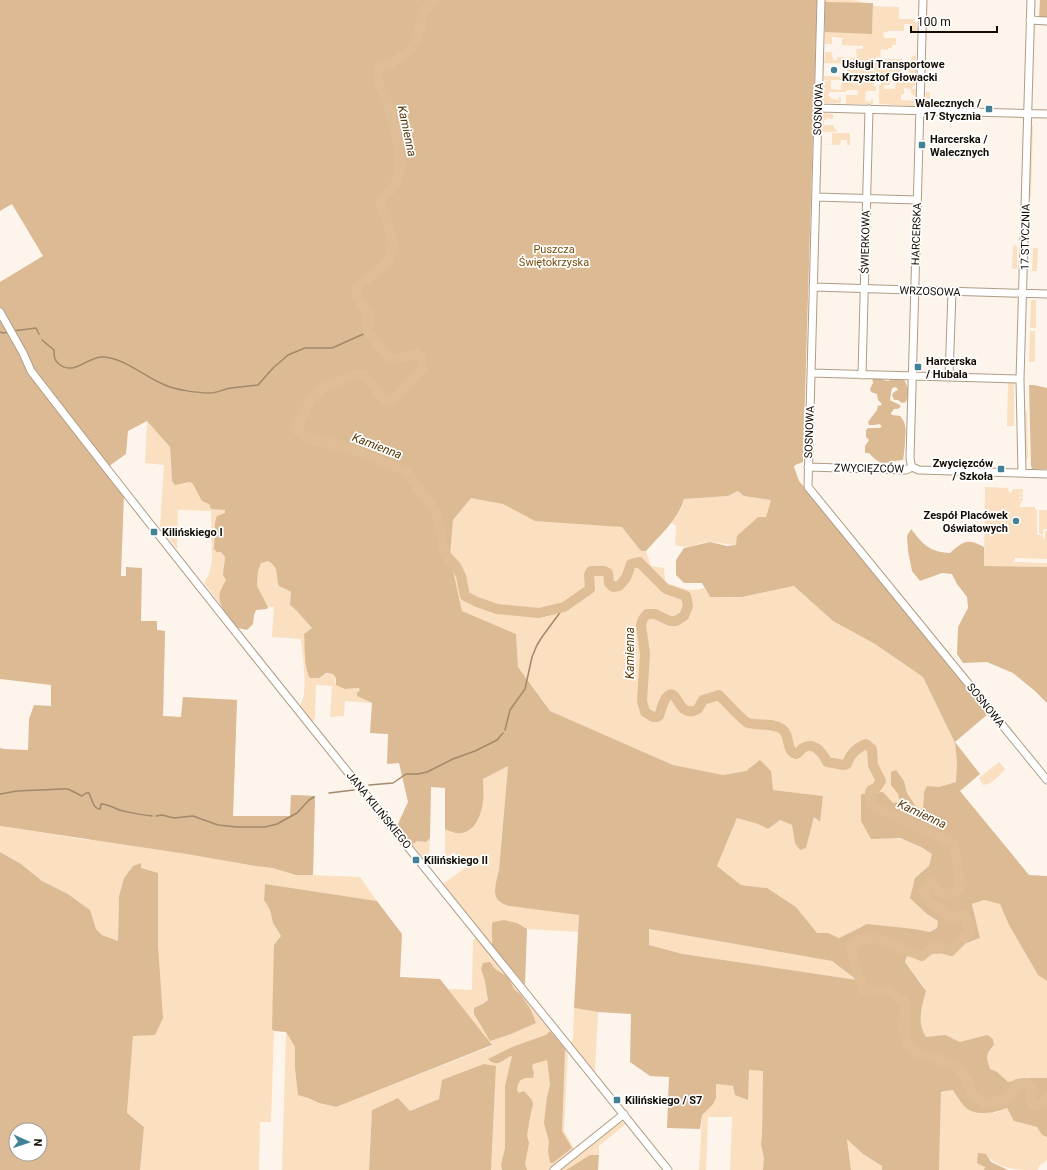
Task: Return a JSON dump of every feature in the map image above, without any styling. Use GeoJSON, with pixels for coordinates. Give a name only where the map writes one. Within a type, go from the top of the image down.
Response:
{"type":"FeatureCollection","features":[{"type":"Feature","properties":{"kind":"street","name":"SOSNOWA"},"geometry":{"type":"LineString","coordinates":[[821,0],[808,487],[1047,780]]}},
{"type":"Feature","properties":{"kind":"street","name":"HARCERSKA"},"geometry":{"type":"LineString","coordinates":[[912,467],[910,458],[923,0]]}},
{"type":"Feature","properties":{"kind":"street","name":"17 STYCZNIA"},"geometry":{"type":"LineString","coordinates":[[1022,473],[1020,379],[1031,0]]}},
{"type":"Feature","properties":{"kind":"street"},"geometry":{"type":"LineString","coordinates":[[1030,20],[1047,21]]}},
{"type":"Feature","properties":{"kind":"street"},"geometry":{"type":"LineString","coordinates":[[818,108],[1047,114]]}},
{"type":"Feature","properties":{"kind":"street","name":"ŚWIERKOWA"},"geometry":{"type":"LineString","coordinates":[[862,375],[869,109]]}},
{"type":"Feature","properties":{"kind":"street"},"geometry":{"type":"LineString","coordinates":[[816,196],[917,200]]}},
{"type":"Feature","properties":{"kind":"street","name":"WRZOSOWA"},"geometry":{"type":"LineString","coordinates":[[813,287],[1047,294]]}},
{"type":"Feature","properties":{"kind":"street"},"geometry":{"type":"LineString","coordinates":[[949,377],[952,292]]}},
{"type":"Feature","properties":{"kind":"street","name":"JANA KILIŃSKIEGO"},"geometry":{"type":"LineString","coordinates":[[0,312],[31,371],[121,487],[668,1170]]}},
{"type":"Feature","properties":{"kind":"street"},"geometry":{"type":"LineString","coordinates":[[811,373],[1020,379]]}},
{"type":"Feature","properties":{"kind":"street","name":"ZWYCIĘZCÓW"},"geometry":{"type":"LineString","coordinates":[[808,467],[906,470],[912,467],[919,470],[1047,474]]}},
{"type":"Feature","properties":{"kind":"street"},"geometry":{"type":"LineString","coordinates":[[554,1170],[624,1114]]}},
{"type":"Feature","properties":{"kind":"shaded area"},"geometry":{"type":"Polygon","coordinates":[[[825,0],[853,0],[867,3],[872,34],[873,6],[899,7],[899,19],[914,19],[915,23],[917,23],[917,32],[911,32],[912,24],[904,24],[904,31],[883,32],[884,38],[896,38],[896,45],[892,45],[892,48],[888,48],[888,50],[881,49],[880,57],[882,58],[876,57],[876,59],[902,59],[902,62],[907,62],[911,61],[911,57],[916,55],[916,77],[910,76],[909,68],[904,68],[901,71],[902,81],[916,81],[915,86],[913,86],[912,89],[916,89],[916,97],[911,93],[911,89],[904,88],[904,94],[901,94],[901,100],[916,101],[916,104],[913,106],[879,104],[879,85],[881,85],[881,81],[879,81],[880,74],[876,73],[876,70],[864,69],[864,71],[875,71],[874,86],[876,86],[876,91],[866,92],[865,101],[871,102],[871,99],[873,99],[873,104],[846,104],[846,95],[858,95],[858,90],[829,92],[828,96],[831,97],[831,99],[839,100],[839,97],[841,97],[841,103],[825,103],[823,101],[824,81],[831,80],[824,80],[824,76],[845,77],[845,74],[851,72],[847,73],[847,68],[860,68],[860,64],[824,63],[825,52],[832,52],[833,60],[837,60],[837,57],[857,58],[856,49],[863,49],[863,46],[838,45],[842,45],[842,38],[832,37],[832,44],[825,44],[825,0]],[[831,80],[831,89],[841,90],[842,80],[831,80]],[[895,80],[890,82],[890,85],[884,85],[884,89],[895,89],[896,81],[902,81],[895,80]]]}},
{"type":"Feature","properties":{"kind":"shaded area"},"geometry":{"type":"Polygon","coordinates":[[[926,92],[930,92],[930,100],[938,101],[938,106],[925,106],[926,92]]]}},
{"type":"Feature","properties":{"kind":"shaded area"},"geometry":{"type":"Polygon","coordinates":[[[823,113],[833,114],[833,119],[826,118],[826,120],[824,120],[824,125],[834,125],[834,129],[837,129],[836,132],[822,132],[823,113]]]}},
{"type":"Feature","properties":{"kind":"shaded area"},"geometry":{"type":"Polygon","coordinates":[[[1030,126],[1033,126],[1031,197],[1029,197],[1030,126]]]}},
{"type":"Feature","properties":{"kind":"shaded area"},"geometry":{"type":"Polygon","coordinates":[[[831,133],[850,133],[850,145],[847,145],[847,140],[841,140],[840,145],[822,144],[832,144],[831,133]]]}},
{"type":"Feature","properties":{"kind":"shaded area"},"geometry":{"type":"Polygon","coordinates":[[[1013,245],[1017,246],[1017,269],[1012,269],[1013,245]]]}},
{"type":"Feature","properties":{"kind":"shaded area"},"geometry":{"type":"Polygon","coordinates":[[[1033,248],[1038,248],[1037,271],[1032,271],[1033,248]]]}},
{"type":"Feature","properties":{"kind":"shaded area"},"geometry":{"type":"Polygon","coordinates":[[[1031,300],[1036,300],[1036,328],[1030,328],[1031,300]]]}},
{"type":"Feature","properties":{"kind":"shaded area"},"geometry":{"type":"Polygon","coordinates":[[[1030,331],[1035,331],[1035,362],[1029,362],[1030,331]]]}},
{"type":"Feature","properties":{"kind":"shaded area"},"geometry":{"type":"Polygon","coordinates":[[[1014,381],[1014,426],[1007,426],[1008,382],[1014,381]]]}},
{"type":"Feature","properties":{"kind":"shaded area"},"geometry":{"type":"Polygon","coordinates":[[[1027,411],[1028,458],[1025,461],[1024,412],[1027,411]]]}},
{"type":"Feature","properties":{"kind":"shaded area"},"geometry":{"type":"Polygon","coordinates":[[[147,421],[170,447],[171,471],[184,484],[190,482],[225,510],[214,538],[214,549],[221,552],[225,557],[224,562],[226,580],[219,596],[222,607],[204,583],[209,574],[212,561],[211,511],[178,510],[177,549],[160,527],[164,465],[145,463],[147,421]]]}},
{"type":"Feature","properties":{"kind":"shaded area","name":"Zespół Placówek Oświatowych"},"geometry":{"type":"Polygon","coordinates":[[[985,487],[1009,488],[1007,490],[1009,493],[1011,493],[1013,489],[1023,489],[1023,493],[1019,493],[1023,494],[1023,497],[1019,497],[1023,498],[1020,507],[1035,507],[1037,510],[1037,535],[1043,535],[1043,539],[1045,539],[1045,531],[1047,531],[1047,559],[1015,558],[1014,562],[1047,563],[1047,567],[984,566],[985,487]]]}},
{"type":"Feature","properties":{"kind":"shaded area"},"geometry":{"type":"Polygon","coordinates":[[[738,491],[744,496],[771,500],[766,517],[736,545],[705,542],[686,547],[675,545],[676,526],[672,523],[681,509],[684,499],[728,496],[738,491]]]}},
{"type":"Feature","properties":{"kind":"shaded area"},"geometry":{"type":"Polygon","coordinates":[[[471,497],[503,504],[530,518],[621,526],[629,533],[641,551],[646,551],[651,566],[664,568],[665,582],[689,590],[704,588],[710,597],[742,597],[794,586],[833,621],[875,644],[923,677],[955,743],[957,762],[956,782],[924,792],[923,809],[916,807],[893,838],[909,841],[932,854],[929,866],[915,878],[927,914],[938,921],[937,928],[930,932],[885,926],[862,926],[839,938],[828,933],[817,933],[796,907],[767,888],[741,885],[717,866],[737,818],[758,824],[768,829],[780,820],[792,825],[800,849],[806,848],[814,817],[819,822],[823,796],[773,790],[748,769],[746,771],[723,775],[673,765],[550,711],[518,667],[516,634],[462,611],[450,557],[453,520],[471,497]]]}},
{"type":"Feature","properties":{"kind":"shaded area"},"geometry":{"type":"Polygon","coordinates":[[[1039,510],[1047,510],[1047,529],[1043,529],[1043,534],[1039,534],[1039,510]]]}},
{"type":"Feature","properties":{"kind":"shaded area"},"geometry":{"type":"Polygon","coordinates":[[[268,560],[274,565],[277,571],[277,579],[282,588],[291,592],[290,605],[312,628],[304,634],[307,674],[333,674],[336,678],[335,683],[350,689],[360,688],[361,698],[372,703],[345,701],[344,716],[330,717],[332,686],[316,685],[315,718],[312,722],[300,705],[303,700],[305,683],[301,639],[272,637],[274,607],[268,607],[257,586],[258,571],[261,563],[268,560]]]}},
{"type":"Feature","properties":{"kind":"shaded area"},"geometry":{"type":"Polygon","coordinates":[[[157,621],[157,630],[165,631],[163,716],[181,717],[183,697],[237,700],[233,816],[290,816],[291,795],[315,796],[313,875],[360,877],[377,901],[265,884],[264,900],[270,910],[273,923],[281,936],[272,1029],[274,1031],[271,1122],[260,1122],[259,1170],[140,1170],[144,1127],[127,1113],[133,1036],[133,866],[124,878],[119,896],[118,941],[102,935],[96,929],[90,910],[68,894],[42,881],[21,864],[0,852],[0,826],[89,840],[157,621]]]}},
{"type":"Feature","properties":{"kind":"shaded area"},"geometry":{"type":"Polygon","coordinates":[[[999,762],[1005,769],[993,781],[983,785],[979,778],[999,762]]]}},
{"type":"Feature","properties":{"kind":"shaded area"},"geometry":{"type":"Polygon","coordinates":[[[508,765],[499,870],[495,887],[579,915],[578,932],[527,929],[523,927],[491,928],[493,937],[492,945],[443,884],[466,867],[454,852],[445,859],[445,829],[452,833],[469,831],[478,819],[482,807],[483,779],[508,765]]]}},
{"type":"Feature","properties":{"kind":"shaded area"},"geometry":{"type":"Polygon","coordinates":[[[430,838],[428,864],[412,845],[417,841],[426,842],[430,838]]]}},
{"type":"Feature","properties":{"kind":"shaded area"},"geometry":{"type":"Polygon","coordinates":[[[984,900],[1000,904],[1009,925],[1038,975],[1047,981],[1047,1100],[910,1038],[924,987],[905,962],[907,956],[922,959],[931,954],[952,953],[964,944],[980,938],[972,904],[984,900]]]}},
{"type":"Feature","properties":{"kind":"shaded area"},"geometry":{"type":"Polygon","coordinates":[[[649,929],[832,961],[857,980],[683,954],[649,945],[649,929]]]}},
{"type":"Feature","properties":{"kind":"shaded area"},"geometry":{"type":"Polygon","coordinates":[[[477,937],[568,1049],[564,1131],[575,1150],[550,1170],[491,1170],[496,1066],[439,1099],[410,1111],[398,1098],[372,1110],[369,1170],[282,1170],[286,1032],[295,1047],[295,1069],[298,1095],[335,1107],[492,1046],[448,989],[472,990],[473,940],[477,937]]]}},
{"type":"Feature","properties":{"kind":"shaded area"},"geometry":{"type":"Polygon","coordinates":[[[574,1008],[598,1012],[595,1072],[571,1043],[573,1039],[574,1008]]]}},
{"type":"Feature","properties":{"kind":"shaded area"},"geometry":{"type":"Polygon","coordinates":[[[748,1070],[763,1071],[761,1144],[764,1158],[764,1169],[730,1170],[732,1117],[708,1117],[706,1170],[699,1170],[702,1115],[716,1084],[733,1086],[748,1099],[748,1070]]]}},
{"type":"Feature","properties":{"kind":"shaded area"},"geometry":{"type":"Polygon","coordinates":[[[953,1090],[995,1113],[1007,1108],[1014,1121],[1037,1127],[1042,1135],[1047,1137],[1047,1160],[1038,1167],[1038,1170],[1023,1170],[997,1164],[986,1155],[984,1170],[939,1170],[941,1093],[953,1090]]]}},
{"type":"Feature","properties":{"kind":"shaded area"},"geometry":{"type":"Polygon","coordinates":[[[621,1122],[627,1123],[599,1146],[599,1155],[590,1155],[566,1170],[561,1170],[621,1122]]]}},
{"type":"Feature","properties":{"kind":"shaded area"},"geometry":{"type":"Polygon","coordinates":[[[847,1138],[863,1154],[882,1166],[882,1170],[851,1170],[847,1138]]]}},
{"type":"Feature","properties":{"kind":"green space","name":"Puszcza Świętokrzyska"},"geometry":{"type":"Polygon","coordinates":[[[0,0],[817,0],[803,462],[795,465],[794,467],[799,481],[988,714],[955,742],[980,774],[960,791],[1029,875],[1047,876],[1047,981],[1038,975],[1009,925],[1000,904],[984,900],[972,904],[980,938],[964,944],[952,953],[931,954],[922,959],[907,956],[905,962],[926,991],[921,1014],[921,1026],[926,1037],[945,1035],[960,1042],[987,1035],[993,1039],[994,1045],[987,1056],[990,1069],[997,1072],[1008,1082],[1030,1078],[1047,1078],[1047,1137],[1042,1135],[1037,1127],[1014,1121],[1007,1108],[985,1113],[973,1112],[964,1106],[953,1090],[941,1092],[939,1170],[882,1170],[882,1166],[863,1154],[847,1139],[851,1170],[763,1170],[764,1158],[761,1144],[763,1071],[749,1070],[748,1100],[735,1095],[733,1086],[716,1084],[716,1098],[713,1104],[702,1115],[700,1129],[667,1128],[669,1077],[650,1076],[630,1062],[631,1014],[598,1012],[574,1008],[579,915],[510,906],[503,904],[496,897],[495,888],[499,870],[508,766],[483,779],[483,799],[479,817],[472,828],[466,832],[453,832],[445,829],[445,788],[431,787],[430,838],[426,842],[417,841],[412,845],[397,826],[408,802],[399,763],[387,764],[388,734],[370,733],[372,703],[357,696],[357,693],[360,690],[359,688],[345,689],[336,685],[336,678],[333,674],[326,673],[319,678],[310,678],[306,664],[304,634],[312,628],[290,605],[291,592],[279,586],[276,569],[268,561],[261,563],[258,571],[257,586],[268,607],[267,609],[256,610],[253,624],[247,630],[238,628],[228,616],[222,607],[219,597],[220,590],[226,580],[223,575],[225,557],[221,552],[217,552],[214,549],[215,523],[217,516],[225,513],[225,510],[211,509],[209,504],[202,501],[193,484],[190,482],[175,485],[172,481],[170,447],[147,421],[128,431],[126,454],[105,469],[124,494],[121,576],[126,576],[126,567],[142,568],[141,621],[157,621],[157,630],[165,631],[163,716],[181,717],[183,697],[237,700],[233,816],[290,816],[291,795],[315,796],[313,875],[296,875],[273,868],[0,826],[0,748],[28,750],[29,719],[34,705],[51,706],[51,685],[0,679],[0,282],[43,256],[12,204],[0,211],[0,0]],[[738,491],[728,496],[684,499],[678,514],[646,551],[641,551],[622,527],[535,521],[503,504],[471,498],[453,520],[450,557],[462,611],[516,634],[518,667],[550,711],[673,765],[723,775],[746,771],[760,760],[771,771],[773,790],[823,796],[820,822],[814,817],[806,848],[800,850],[795,843],[792,825],[780,820],[768,829],[758,824],[737,818],[717,866],[741,885],[767,888],[796,907],[817,933],[828,933],[839,938],[867,924],[930,932],[937,928],[938,921],[927,914],[910,898],[915,878],[929,866],[932,854],[921,847],[900,838],[871,839],[861,821],[861,794],[883,792],[893,803],[900,802],[898,794],[891,785],[891,772],[896,770],[904,781],[907,793],[916,807],[923,809],[924,792],[927,786],[939,787],[956,782],[957,762],[955,743],[923,677],[875,644],[833,621],[794,586],[742,597],[710,597],[702,583],[684,583],[676,575],[676,560],[684,548],[710,542],[727,546],[736,545],[737,536],[758,517],[766,517],[771,500],[744,496],[738,491]],[[649,929],[649,945],[683,954],[857,980],[832,961],[649,929]]]}},
{"type":"Feature","properties":{"kind":"green space"},"geometry":{"type":"Polygon","coordinates":[[[1040,0],[1047,0],[1047,18],[1039,18],[1040,0]]]}},
{"type":"Feature","properties":{"kind":"green space"},"geometry":{"type":"Polygon","coordinates":[[[825,2],[873,3],[872,34],[825,32],[825,2]]]}},
{"type":"Feature","properties":{"kind":"green space"},"geometry":{"type":"Polygon","coordinates":[[[872,377],[877,377],[888,381],[894,378],[904,379],[909,391],[906,402],[902,403],[898,400],[894,400],[892,395],[898,390],[896,387],[892,388],[890,400],[901,406],[898,409],[894,409],[891,413],[892,415],[900,416],[906,428],[903,460],[881,463],[869,453],[865,453],[865,446],[869,440],[866,437],[866,430],[868,428],[880,428],[882,426],[879,424],[869,425],[868,422],[877,410],[878,405],[880,406],[882,404],[878,400],[877,394],[871,392],[870,389],[873,383],[872,377]]]}},
{"type":"Feature","properties":{"kind":"green space"},"geometry":{"type":"Polygon","coordinates":[[[1029,385],[1047,388],[1047,469],[1032,469],[1031,466],[1029,385]]]}},
{"type":"Feature","properties":{"kind":"green space"},"geometry":{"type":"Polygon","coordinates":[[[911,529],[923,543],[937,551],[950,553],[962,543],[966,542],[974,542],[984,547],[984,566],[1047,567],[1047,703],[1013,673],[987,662],[963,663],[957,654],[958,627],[968,608],[967,597],[957,584],[952,574],[942,573],[920,581],[912,571],[908,551],[907,536],[911,529]]]}},
{"type":"Feature","properties":{"kind":"green space"},"geometry":{"type":"Polygon","coordinates":[[[0,852],[21,864],[42,881],[68,894],[90,910],[96,929],[102,935],[118,941],[119,896],[124,878],[133,866],[141,863],[141,868],[158,873],[158,946],[163,1018],[155,1035],[133,1036],[127,1113],[144,1127],[140,1170],[0,1170],[0,852]]]}},
{"type":"Feature","properties":{"kind":"green space"},"geometry":{"type":"Polygon","coordinates":[[[265,884],[377,901],[402,934],[400,977],[440,979],[492,1045],[336,1107],[319,1103],[298,1095],[295,1069],[295,1047],[286,1032],[274,1031],[272,1029],[274,945],[281,936],[273,923],[270,910],[264,900],[265,884]]]}},
{"type":"Feature","properties":{"kind":"green space"},"geometry":{"type":"Polygon","coordinates":[[[504,920],[517,923],[527,929],[525,985],[492,945],[493,922],[504,920]]]}},
{"type":"Feature","properties":{"kind":"green space"},"geometry":{"type":"Polygon","coordinates":[[[490,962],[495,969],[508,977],[514,989],[521,995],[531,1010],[536,1023],[490,1041],[474,1014],[474,1008],[488,1000],[485,981],[481,969],[483,963],[490,962]]]}},
{"type":"Feature","properties":{"kind":"green space"},"geometry":{"type":"Polygon","coordinates":[[[550,1031],[565,1049],[562,1131],[572,1148],[553,1163],[550,1163],[548,1151],[549,1142],[544,1123],[550,1085],[547,1060],[533,1064],[533,1078],[524,1078],[520,1081],[517,1090],[519,1093],[524,1091],[532,1100],[533,1104],[527,1136],[529,1143],[525,1164],[527,1170],[502,1170],[501,1165],[505,1148],[505,1086],[512,1056],[497,1063],[488,1059],[512,1047],[546,1035],[550,1031]]]}},
{"type":"Feature","properties":{"kind":"green space"},"geometry":{"type":"Polygon","coordinates":[[[484,1064],[496,1066],[491,1170],[369,1170],[372,1110],[398,1098],[410,1111],[439,1099],[442,1080],[484,1064]]]}},
{"type":"Feature","properties":{"kind":"green space"},"geometry":{"type":"Polygon","coordinates":[[[978,1153],[986,1154],[991,1162],[1008,1170],[984,1170],[985,1167],[977,1163],[978,1153]]]}},
{"type":"Feature","properties":{"kind":"green space"},"geometry":{"type":"Polygon","coordinates":[[[590,1155],[599,1155],[598,1170],[566,1170],[590,1155]]]}},
{"type":"Feature","properties":{"kind":"waterway","name":"Kamienna"},"geometry":{"type":"LineString","coordinates":[[435,0],[429,5],[423,14],[416,41],[409,51],[400,58],[378,69],[380,86],[388,104],[393,122],[400,160],[396,182],[381,201],[382,210],[391,232],[392,252],[388,263],[357,286],[356,295],[368,313],[368,332],[389,357],[397,359],[417,354],[422,358],[422,368],[395,399],[390,401],[384,399],[364,375],[357,374],[319,390],[312,398],[296,429],[309,439],[350,448],[406,471],[436,512],[445,554],[456,566],[461,576],[465,596],[477,602],[497,609],[539,613],[564,607],[590,589],[589,575],[591,571],[604,571],[608,573],[609,583],[613,587],[619,586],[626,578],[631,564],[639,562],[666,589],[686,596],[688,606],[684,616],[676,621],[670,621],[655,614],[647,614],[641,625],[645,654],[642,701],[645,712],[653,717],[659,716],[666,698],[670,695],[673,695],[682,707],[691,711],[698,709],[703,700],[719,695],[748,723],[769,725],[782,729],[785,732],[790,750],[796,754],[803,748],[811,746],[818,749],[827,762],[844,765],[847,764],[852,754],[859,747],[866,744],[872,749],[873,765],[881,781],[876,788],[870,792],[872,805],[954,844],[960,882],[958,889],[952,893],[945,894],[937,891],[930,883],[923,891],[930,902],[950,917],[965,915],[970,932],[951,951],[934,946],[922,956],[873,937],[853,944],[853,960],[864,990],[888,990],[905,1003],[904,1029],[907,1043],[914,1051],[957,1066],[967,1081],[972,1096],[985,1103],[1007,1100],[1017,1084],[1025,1083],[1032,1089],[1031,1100],[1035,1105],[1043,1103],[1047,1097]]}},
{"type":"Feature","properties":{"kind":"waterway"},"geometry":{"type":"LineString","coordinates":[[13,331],[36,328],[39,334]]}},
{"type":"Feature","properties":{"kind":"waterway"},"geometry":{"type":"LineString","coordinates":[[0,332],[8,332]]}},
{"type":"Feature","properties":{"kind":"waterway"},"geometry":{"type":"LineString","coordinates":[[42,340],[54,350],[56,361],[65,367],[76,367],[98,357],[112,358],[128,365],[157,382],[170,387],[187,391],[210,393],[231,388],[258,385],[273,368],[288,355],[305,348],[332,348],[368,332]]}},
{"type":"Feature","properties":{"kind":"waterway"},"geometry":{"type":"LineString","coordinates":[[505,730],[510,710],[525,689],[532,657],[537,645],[564,607]]}},
{"type":"Feature","properties":{"kind":"waterway"},"geometry":{"type":"LineString","coordinates":[[369,785],[393,783],[406,774],[427,772],[497,740],[503,733]]}},
{"type":"Feature","properties":{"kind":"waterway"},"geometry":{"type":"LineString","coordinates":[[0,794],[17,791],[68,789],[82,796],[89,793],[94,806],[98,809],[100,809],[101,804],[104,804],[123,811],[152,816]]}},
{"type":"Feature","properties":{"kind":"waterway"},"geometry":{"type":"LineString","coordinates":[[329,793],[354,790]]}},
{"type":"Feature","properties":{"kind":"waterway"},"geometry":{"type":"LineString","coordinates":[[156,816],[162,815],[174,818],[193,816],[218,825],[265,827],[277,824],[297,813],[309,800],[314,797]]}},
{"type":"Feature","properties":{"kind":"place","name":"Usługi Transportowe Krzysztof Głowacki"},"geometry":{"type":"Point","coordinates":[834,70]}},
{"type":"Feature","properties":{"kind":"place","name":"Walecznych / 17 Stycznia"},"geometry":{"type":"Point","coordinates":[989,109]}},
{"type":"Feature","properties":{"kind":"place","name":"Harcerska / Walecznych"},"geometry":{"type":"Point","coordinates":[922,145]}},
{"type":"Feature","properties":{"kind":"place","name":"Harcerska / Hubala"},"geometry":{"type":"Point","coordinates":[918,367]}},
{"type":"Feature","properties":{"kind":"place","name":"Zwycięzców / Szkoła"},"geometry":{"type":"Point","coordinates":[1001,469]}},
{"type":"Feature","properties":{"kind":"place","name":"Zespół Placówek Oświatowych"},"geometry":{"type":"Point","coordinates":[1016,521]}},
{"type":"Feature","properties":{"kind":"place","name":"Kilińskiego I"},"geometry":{"type":"Point","coordinates":[154,532]}},
{"type":"Feature","properties":{"kind":"place","name":"Kilińskiego II"},"geometry":{"type":"Point","coordinates":[416,860]}},
{"type":"Feature","properties":{"kind":"place","name":"Kilińskiego / S7"},"geometry":{"type":"Point","coordinates":[617,1100]}}]}
